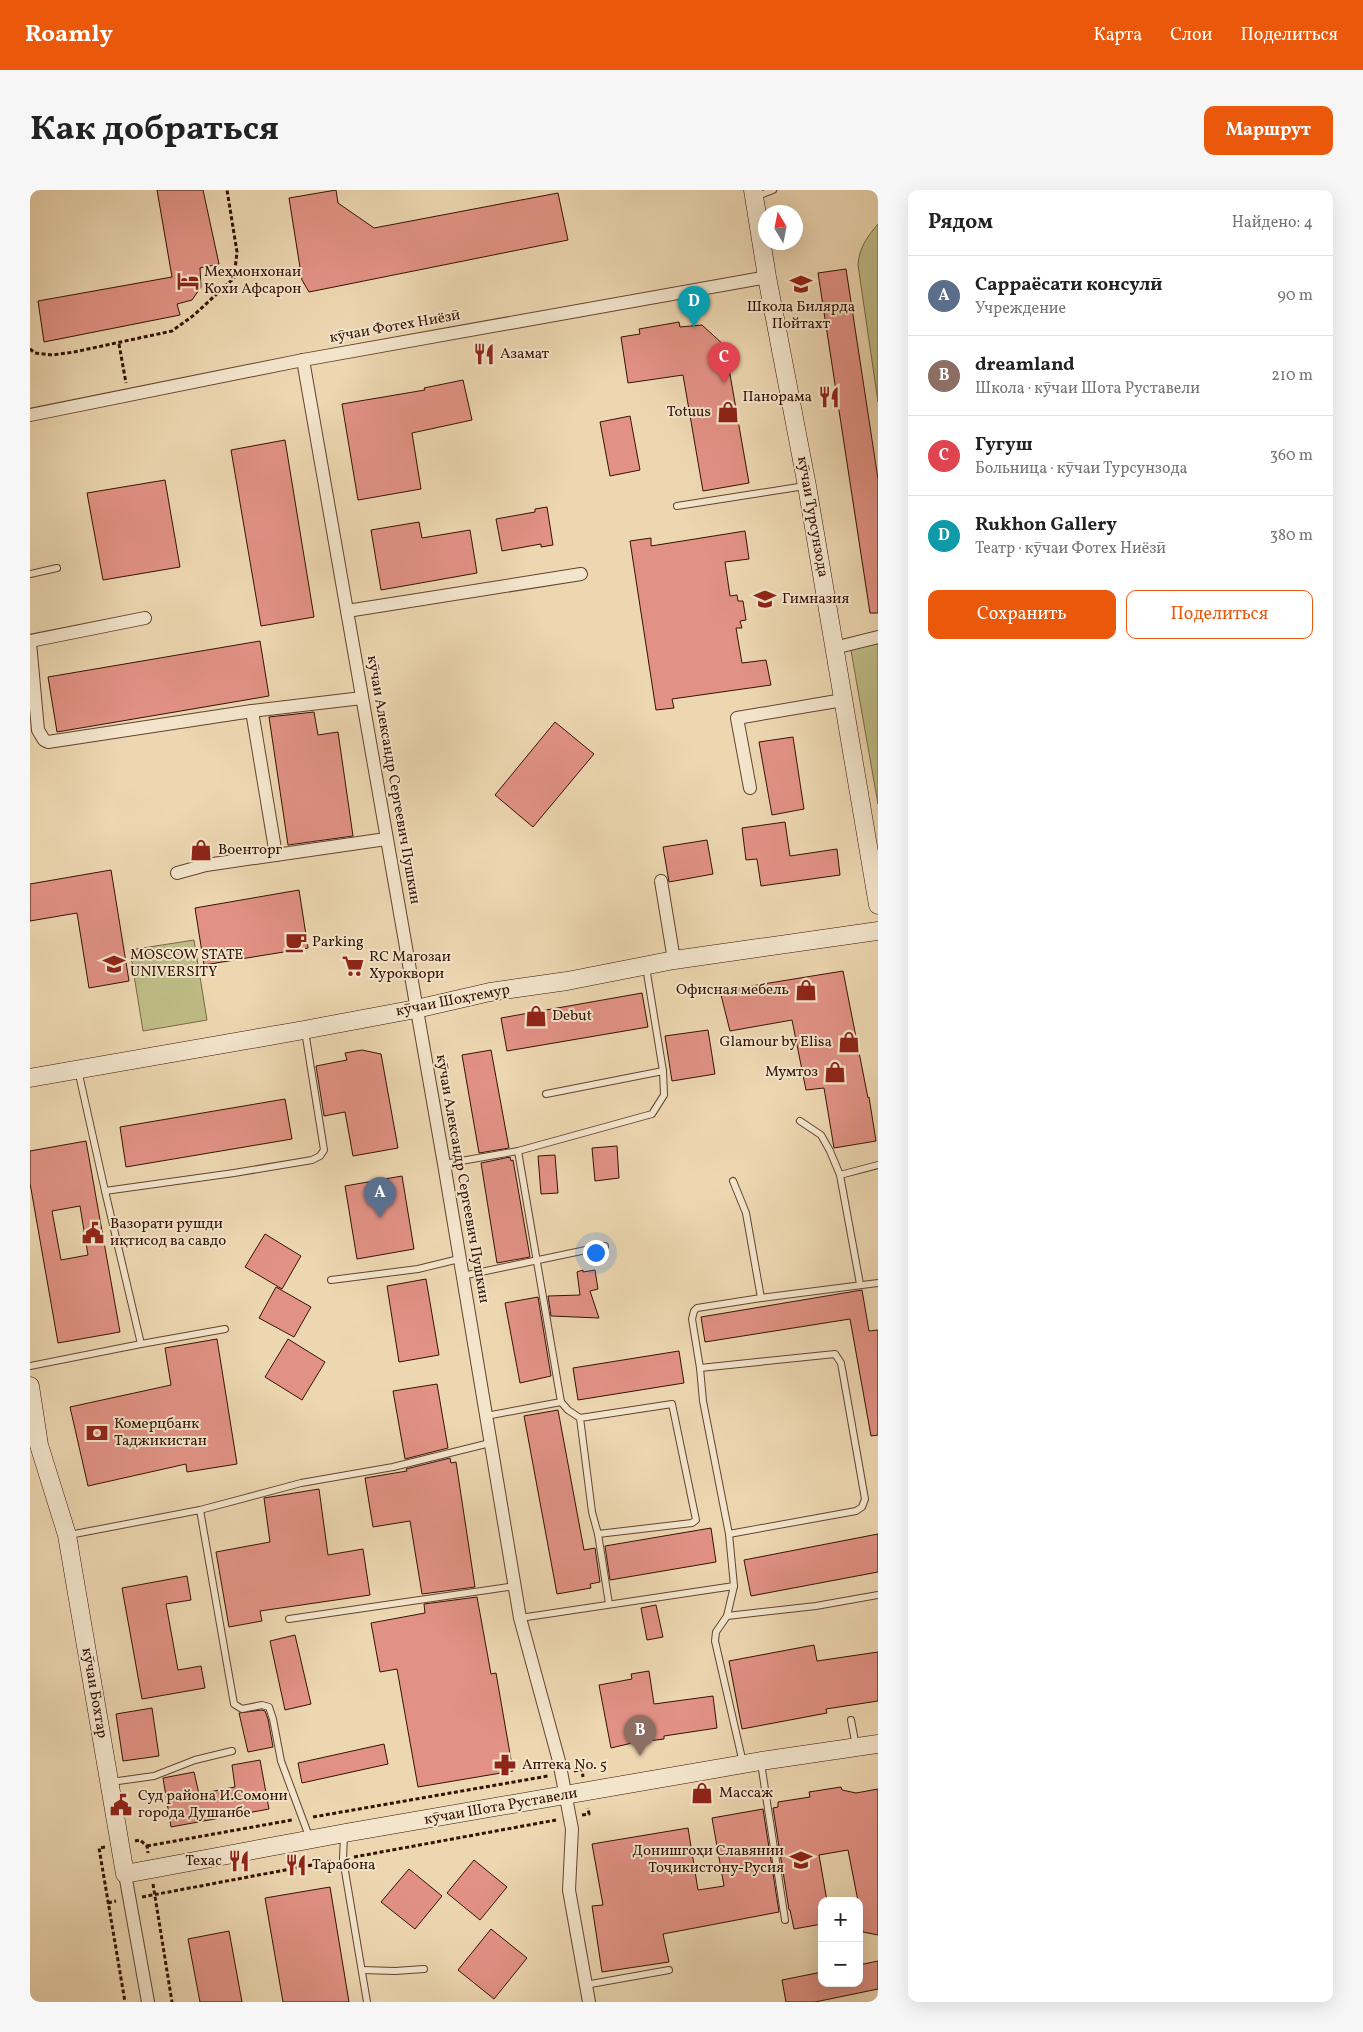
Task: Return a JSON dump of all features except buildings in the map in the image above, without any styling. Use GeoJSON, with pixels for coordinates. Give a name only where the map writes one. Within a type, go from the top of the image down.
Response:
{"type":"FeatureCollection","features":[{"type":"Feature","properties":{"kind":"main road","name":"кӯчаи Турсунзода"},"geometry":{"type":"LineString","coordinates":[[753,194],[807,486],[878,904]]}},
{"type":"Feature","properties":{"kind":"main road","name":"кӯчаи Шоҳтемур"},"geometry":{"type":"LineString","coordinates":[[30,1078],[304,1030],[416,1009],[490,992],[674,960],[878,931]]}},
{"type":"Feature","properties":{"kind":"main road","name":"кӯчаи Бохтар"},"geometry":{"type":"LineString","coordinates":[[30,1386],[35,1445],[67,1535],[125,1874]]}},
{"type":"Feature","properties":{"kind":"main road","name":"кӯчаи Шота Руставели"},"geometry":{"type":"LineString","coordinates":[[125,1874],[345,1833],[761,1761],[878,1744]]}},
{"type":"Feature","properties":{"kind":"street","name":"кӯчаи Фотех Ниёзӣ"},"geometry":{"type":"LineString","coordinates":[[30,415],[303,360],[767,277]]}},
{"type":"Feature","properties":{"kind":"street","name":"кӯчаи Александр Сергеевич Пушкин"},"geometry":{"type":"LineString","coordinates":[[303,360],[444,1164],[520,1618],[562,1773],[572,1829],[569,1890],[589,2002]]}},
{"type":"Feature","properties":{"kind":"street"},"geometry":{"type":"LineString","coordinates":[[347,611],[581,574]]}},
{"type":"Feature","properties":{"kind":"street"},"geometry":{"type":"LineString","coordinates":[[145,618],[30,642],[38,730],[44,740],[48,742],[252,711],[362,698]]}},
{"type":"Feature","properties":{"kind":"street"},"geometry":{"type":"LineString","coordinates":[[834,648],[878,637]]}},
{"type":"Feature","properties":{"kind":"street"},"geometry":{"type":"LineString","coordinates":[[750,788],[737,718],[843,700]]}},
{"type":"Feature","properties":{"kind":"street"},"geometry":{"type":"LineString","coordinates":[[252,711],[276,855]]}},
{"type":"Feature","properties":{"kind":"street"},"geometry":{"type":"LineString","coordinates":[[177,873],[206,865],[386,839]]}},
{"type":"Feature","properties":{"kind":"street"},"geometry":{"type":"LineString","coordinates":[[661,881],[674,960]]}},
{"type":"Feature","properties":{"kind":"street","name":"кӯчаи Бохтар"},"geometry":{"type":"LineString","coordinates":[[125,1874],[148,2002]]}},
{"type":"Feature","properties":{"kind":"lane"},"geometry":{"type":"LineString","coordinates":[[753,194],[773,190]]}},
{"type":"Feature","properties":{"kind":"lane"},"geometry":{"type":"LineString","coordinates":[[677,506],[807,486]]}},
{"type":"Feature","properties":{"kind":"lane"},"geometry":{"type":"LineString","coordinates":[[30,574],[57,568]]}},
{"type":"Feature","properties":{"kind":"lane"},"geometry":{"type":"LineString","coordinates":[[444,1164],[518,1150],[652,1114],[664,1095],[663,1070],[646,966]]}},
{"type":"Feature","properties":{"kind":"lane"},"geometry":{"type":"LineString","coordinates":[[105,1191],[234,1174],[312,1160],[320,1156],[324,1150],[304,1030]]}},
{"type":"Feature","properties":{"kind":"lane"},"geometry":{"type":"LineString","coordinates":[[77,1070],[141,1344]]}},
{"type":"Feature","properties":{"kind":"lane"},"geometry":{"type":"LineString","coordinates":[[546,1094],[663,1070]]}},
{"type":"Feature","properties":{"kind":"lane"},"geometry":{"type":"LineString","coordinates":[[800,1121],[821,1135],[840,1175],[860,1284]]}},
{"type":"Feature","properties":{"kind":"lane"},"geometry":{"type":"LineString","coordinates":[[518,1150],[561,1402],[568,1410],[580,1418],[672,1404],[696,1512],[696,1520],[692,1523],[598,1534]]}},
{"type":"Feature","properties":{"kind":"lane"},"geometry":{"type":"LineString","coordinates":[[840,1175],[878,1165]]}},
{"type":"Feature","properties":{"kind":"lane"},"geometry":{"type":"LineString","coordinates":[[733,1181],[746,1213],[761,1298]]}},
{"type":"Feature","properties":{"kind":"lane"},"geometry":{"type":"LineString","coordinates":[[462,1276],[606,1246]]}},
{"type":"Feature","properties":{"kind":"lane"},"geometry":{"type":"LineString","coordinates":[[330,1280],[418,1269],[459,1260]]}},
{"type":"Feature","properties":{"kind":"lane"},"geometry":{"type":"LineString","coordinates":[[744,1764],[715,1641],[716,1632],[727,1616],[734,1586],[729,1534],[703,1401],[692,1319],[694,1311],[698,1308],[761,1298],[878,1283]]}},
{"type":"Feature","properties":{"kind":"lane"},"geometry":{"type":"LineString","coordinates":[[30,1366],[226,1329]]}},
{"type":"Feature","properties":{"kind":"lane"},"geometry":{"type":"LineString","coordinates":[[700,1368],[835,1354],[841,1363],[865,1499],[862,1507],[856,1511],[729,1534]]}},
{"type":"Feature","properties":{"kind":"lane"},"geometry":{"type":"LineString","coordinates":[[485,1416],[561,1402]]}},
{"type":"Feature","properties":{"kind":"lane"},"geometry":{"type":"LineString","coordinates":[[580,1418],[592,1512],[598,1534],[609,1604]]}},
{"type":"Feature","properties":{"kind":"lane"},"geometry":{"type":"LineString","coordinates":[[67,1535],[200,1510],[301,1482],[393,1467],[490,1443]]}},
{"type":"Feature","properties":{"kind":"lane"},"geometry":{"type":"LineString","coordinates":[[200,1510],[234,1704],[242,1709],[262,1704],[269,1707],[281,1761],[311,1840]]}},
{"type":"Feature","properties":{"kind":"lane"},"geometry":{"type":"LineString","coordinates":[[289,1619],[515,1586]]}},
{"type":"Feature","properties":{"kind":"lane"},"geometry":{"type":"LineString","coordinates":[[520,1618],[734,1586]]}},
{"type":"Feature","properties":{"kind":"lane"},"geometry":{"type":"LineString","coordinates":[[727,1616],[816,1606],[878,1595]]}},
{"type":"Feature","properties":{"kind":"lane"},"geometry":{"type":"LineString","coordinates":[[851,1720],[856,1747]]}},
{"type":"Feature","properties":{"kind":"lane"},"geometry":{"type":"LineString","coordinates":[[109,1782],[154,1776],[195,1760],[232,1751]]}},
{"type":"Feature","properties":{"kind":"lane"},"geometry":{"type":"LineString","coordinates":[[761,1761],[784,1920]]}},
{"type":"Feature","properties":{"kind":"lane"},"geometry":{"type":"LineString","coordinates":[[345,1833],[343,1859],[367,2002]]}},
{"type":"Feature","properties":{"kind":"lane"},"geometry":{"type":"LineString","coordinates":[[362,1970],[424,1970]]}},
{"type":"Feature","properties":{"kind":"lane"},"geometry":{"type":"LineString","coordinates":[[585,1985],[669,1970]]}},
{"type":"Feature","properties":{"kind":"path"},"geometry":{"type":"LineString","coordinates":[[30,349],[35,353],[52,355],[119,344],[172,332],[194,315],[234,278],[237,252],[227,190]]}},
{"type":"Feature","properties":{"kind":"path"},"geometry":{"type":"LineString","coordinates":[[119,344],[128,396]]}},
{"type":"Feature","properties":{"kind":"path"},"geometry":{"type":"LineString","coordinates":[[147,1846],[582,1769]]}},
{"type":"Feature","properties":{"kind":"path"},"geometry":{"type":"LineString","coordinates":[[140,1840],[147,1846],[172,2002]]}},
{"type":"Feature","properties":{"kind":"path"},"geometry":{"type":"LineString","coordinates":[[99,1848],[125,2002]]}},
{"type":"Feature","properties":{"kind":"shaded area"},"geometry":{"type":"Polygon","coordinates":[[[878,224],[878,402],[858,265],[864,243],[878,224]]]}},
{"type":"Feature","properties":{"kind":"shaded area"},"geometry":{"type":"Polygon","coordinates":[[[878,640],[878,804],[850,645],[878,640]]]}},
{"type":"Feature","properties":{"kind":"shaded area"},"geometry":{"type":"Polygon","coordinates":[[[194,940],[207,1020],[143,1031],[130,950],[194,940]]]}},
{"type":"Feature","properties":{"kind":"place","name":"Меҳмонхонаи Кохи Афсарон"},"geometry":{"type":"Point","coordinates":[188,281]}},
{"type":"Feature","properties":{"kind":"place","name":"Школа Билярда Пойтахт"},"geometry":{"type":"Point","coordinates":[801,284]}},
{"type":"Feature","properties":{"kind":"place","name":"Rukhon Gallery"},"geometry":{"type":"Point","coordinates":[694,327]}},
{"type":"Feature","properties":{"kind":"place","name":"Азамат"},"geometry":{"type":"Point","coordinates":[484,354]}},
{"type":"Feature","properties":{"kind":"place","name":"Гугуш"},"geometry":{"type":"Point","coordinates":[724,383]}},
{"type":"Feature","properties":{"kind":"place","name":"Панорама"},"geometry":{"type":"Point","coordinates":[829,397]}},
{"type":"Feature","properties":{"kind":"place","name":"Totuus"},"geometry":{"type":"Point","coordinates":[728,412]}},
{"type":"Feature","properties":{"kind":"place","name":"Гимназия"},"geometry":{"type":"Point","coordinates":[765,599]}},
{"type":"Feature","properties":{"kind":"place","name":"Военторг"},"geometry":{"type":"Point","coordinates":[201,850]}},
{"type":"Feature","properties":{"kind":"place","name":"Parking"},"geometry":{"type":"Point","coordinates":[296,942]}},
{"type":"Feature","properties":{"kind":"place","name":"MOSCOW STATE UNIVERSITY"},"geometry":{"type":"Point","coordinates":[114,964]}},
{"type":"Feature","properties":{"kind":"place","name":"RC Магозаи Хуроквори"},"geometry":{"type":"Point","coordinates":[353,966]}},
{"type":"Feature","properties":{"kind":"place","name":"Офисная мебель"},"geometry":{"type":"Point","coordinates":[806,990]}},
{"type":"Feature","properties":{"kind":"place","name":"Debut"},"geometry":{"type":"Point","coordinates":[536,1016]}},
{"type":"Feature","properties":{"kind":"place","name":"Glamour by Elisa"},"geometry":{"type":"Point","coordinates":[849,1042]}},
{"type":"Feature","properties":{"kind":"place","name":"Мумтоз"},"geometry":{"type":"Point","coordinates":[835,1072]}},
{"type":"Feature","properties":{"kind":"place","name":"Сарраёсати консулӣ"},"geometry":{"type":"Point","coordinates":[380,1218]}},
{"type":"Feature","properties":{"kind":"place","name":"Вазорати рушди иқтисод ва савдо"},"geometry":{"type":"Point","coordinates":[93,1233]}},
{"type":"Feature","properties":{"kind":"place","name":"Комерцбанк Таджикистан"},"geometry":{"type":"Point","coordinates":[97,1433]}},
{"type":"Feature","properties":{"kind":"place","name":"dreamland"},"geometry":{"type":"Point","coordinates":[640,1756]}},
{"type":"Feature","properties":{"kind":"place","name":"Аптека No. 5"},"geometry":{"type":"Point","coordinates":[505,1765]}},
{"type":"Feature","properties":{"kind":"place","name":"Массаж"},"geometry":{"type":"Point","coordinates":[702,1793]}},
{"type":"Feature","properties":{"kind":"place","name":"Суд района И.Сомони города Душанбе"},"geometry":{"type":"Point","coordinates":[121,1805]}},
{"type":"Feature","properties":{"kind":"place","name":"Донишгоҳи Славянии Тоҷикистону-Русия"},"geometry":{"type":"Point","coordinates":[801,1860]}},
{"type":"Feature","properties":{"kind":"place","name":"Техас"},"geometry":{"type":"Point","coordinates":[239,1861]}},
{"type":"Feature","properties":{"kind":"place","name":"Тарабона"},"geometry":{"type":"Point","coordinates":[296,1865]}}]}
